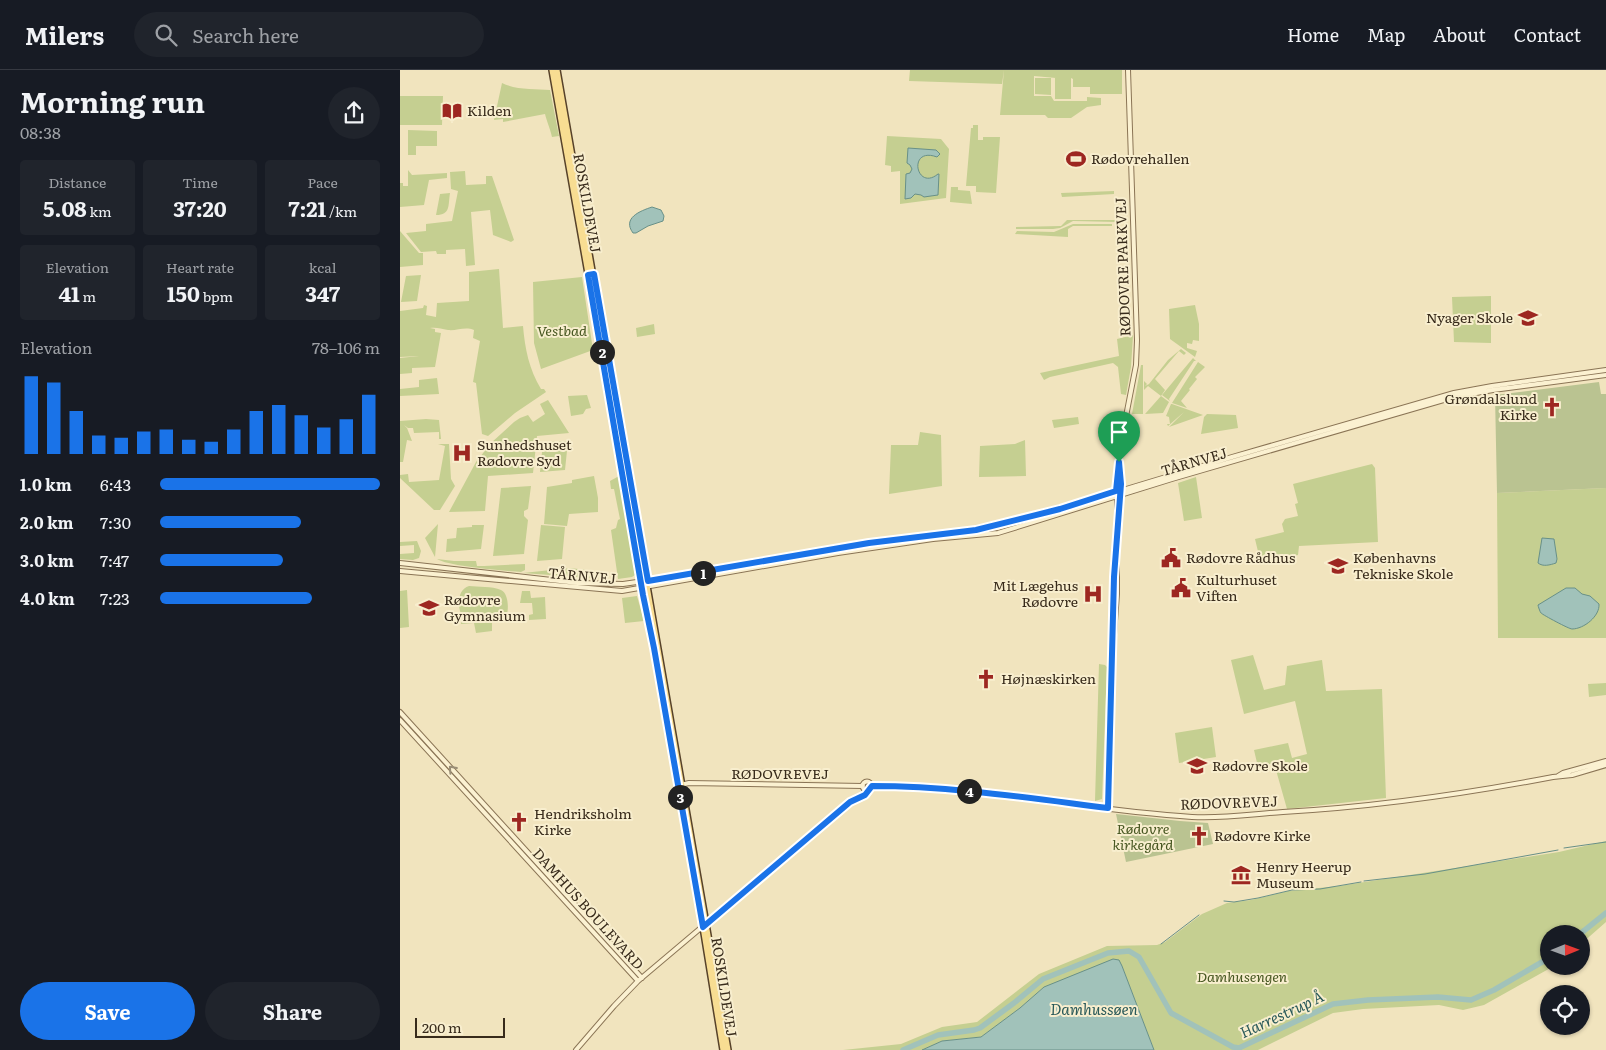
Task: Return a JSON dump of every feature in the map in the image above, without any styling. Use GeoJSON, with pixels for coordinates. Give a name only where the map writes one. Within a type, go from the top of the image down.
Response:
{"type":"FeatureCollection","features":[{"type":"Feature","properties":{"kind":"main road","name":"ROSKILDEVEJ"},"geometry":{"type":"LineString","coordinates":[[552,70],[648,581],[680,787]]}},
{"type":"Feature","properties":{"kind":"main road","name":"ROSKILDEVEJ"},"geometry":{"type":"LineString","coordinates":[[557,70],[642,589],[728,1050]]}},
{"type":"Feature","properties":{"kind":"main road","name":"ROSKILDEVEJ"},"geometry":{"type":"LineString","coordinates":[[705,926],[722,1050]]}},
{"type":"Feature","properties":{"kind":"street","name":"RØDOVRE PARKVEJ"},"geometry":{"type":"LineString","coordinates":[[1108,808],[1119,462],[1136,365],[1137,340],[1128,70]]}},
{"type":"Feature","properties":{"kind":"street","name":"TÅRNVEJ"},"geometry":{"type":"LineString","coordinates":[[400,563],[599,584],[624,584],[869,543],[976,530],[1060,509],[1118,490],[1454,393],[1606,370]]}},
{"type":"Feature","properties":{"kind":"street","name":"TÅRNVEJ"},"geometry":{"type":"LineString","coordinates":[[400,571],[610,591],[642,589],[838,553],[933,539],[1000,532],[1172,479],[1454,397],[1606,375]]}},
{"type":"Feature","properties":{"kind":"street"},"geometry":{"type":"LineString","coordinates":[[426,567],[426,573]]}},
{"type":"Feature","properties":{"kind":"street","name":"DAMHUS BOULEVARD"},"geometry":{"type":"LineString","coordinates":[[400,712],[642,978]]}},
{"type":"Feature","properties":{"kind":"street","name":"DAMHUS BOULEVARD"},"geometry":{"type":"LineString","coordinates":[[400,720],[638,981]]}},
{"type":"Feature","properties":{"kind":"street","name":"RØDOVREVEJ"},"geometry":{"type":"LineString","coordinates":[[1557,777],[1563,773],[1606,760]]}},
{"type":"Feature","properties":{"kind":"street","name":"RØDOVREVEJ"},"geometry":{"type":"LineString","coordinates":[[680,787],[696,785],[863,786],[867,781],[872,786],[964,790],[1194,817],[1318,810],[1389,803],[1572,775],[1606,765]]}},
{"type":"Feature","properties":{"kind":"street"},"geometry":{"type":"LineString","coordinates":[[863,786],[867,790]]}},
{"type":"Feature","properties":{"kind":"street"},"geometry":{"type":"LineString","coordinates":[[576,1050],[638,981],[850,802],[865,795],[872,786]]}},
{"type":"Feature","properties":{"kind":"green space"},"geometry":{"type":"Polygon","coordinates":[[[910,70],[1004,70],[1002,84],[909,81],[910,70]]]}},
{"type":"Feature","properties":{"kind":"green space"},"geometry":{"type":"Polygon","coordinates":[[[1004,70],[1122,70],[1122,94],[1090,94],[1090,87],[1073,87],[1073,79],[1071,78],[1071,99],[1055,99],[1056,78],[1034,76],[1034,96],[1051,96],[1054,101],[1087,101],[1087,97],[1101,98],[1101,105],[1087,107],[1071,118],[1048,118],[1045,115],[1000,115],[1004,70]]]}},
{"type":"Feature","properties":{"kind":"green space"},"geometry":{"type":"Polygon","coordinates":[[[1035,78],[1051,78],[1051,95],[1035,94],[1035,78]]]}},
{"type":"Feature","properties":{"kind":"green space"},"geometry":{"type":"Polygon","coordinates":[[[502,83],[519,88],[550,90],[559,136],[552,137],[545,114],[503,122],[503,119],[494,120],[502,83]]]}},
{"type":"Feature","properties":{"kind":"green space"},"geometry":{"type":"Polygon","coordinates":[[[400,96],[443,96],[442,125],[400,125],[400,96]]]}},
{"type":"Feature","properties":{"kind":"green space"},"geometry":{"type":"Polygon","coordinates":[[[973,125],[978,125],[978,140],[983,140],[983,137],[1000,137],[996,193],[976,192],[976,186],[966,186],[971,128],[973,128],[973,125]]]}},
{"type":"Feature","properties":{"kind":"green space"},"geometry":{"type":"Polygon","coordinates":[[[408,130],[437,131],[437,146],[416,146],[416,155],[408,155],[408,130]]]}},
{"type":"Feature","properties":{"kind":"green space"},"geometry":{"type":"Polygon","coordinates":[[[887,136],[941,139],[949,149],[946,198],[900,204],[900,171],[891,172],[891,166],[885,165],[887,136]]]}},
{"type":"Feature","properties":{"kind":"green space"},"geometry":{"type":"Polygon","coordinates":[[[408,170],[412,175],[447,173],[447,178],[429,180],[424,205],[400,207],[400,183],[403,183],[403,186],[408,186],[408,170]]]}},
{"type":"Feature","properties":{"kind":"green space"},"geometry":{"type":"Polygon","coordinates":[[[465,171],[466,185],[486,184],[486,176],[492,176],[514,240],[511,242],[493,235],[490,210],[471,212],[475,265],[466,266],[465,249],[446,250],[446,254],[437,254],[436,251],[421,252],[406,233],[426,231],[426,224],[452,221],[458,191],[451,189],[450,172],[465,171]]]}},
{"type":"Feature","properties":{"kind":"green space"},"geometry":{"type":"Polygon","coordinates":[[[951,187],[970,191],[972,204],[950,202],[951,187]]]}},
{"type":"Feature","properties":{"kind":"green space"},"geometry":{"type":"Polygon","coordinates":[[[1114,191],[1114,194],[1062,197],[1061,193],[1114,191]]]}},
{"type":"Feature","properties":{"kind":"green space"},"geometry":{"type":"Polygon","coordinates":[[[450,193],[448,208],[441,215],[436,215],[440,194],[450,193]]]}},
{"type":"Feature","properties":{"kind":"green space"},"geometry":{"type":"Polygon","coordinates":[[[1067,220],[1123,221],[1121,223],[1073,221],[1060,228],[1053,229],[1016,229],[1016,227],[1061,226],[1067,220]]]}},
{"type":"Feature","properties":{"kind":"green space"},"geometry":{"type":"Polygon","coordinates":[[[1073,224],[1112,224],[1112,226],[1073,226],[1068,229],[1068,237],[1015,234],[1017,231],[1054,232],[1073,224]]]}},
{"type":"Feature","properties":{"kind":"green space"},"geometry":{"type":"Polygon","coordinates":[[[400,231],[419,253],[423,253],[423,265],[400,267],[400,231]]]}},
{"type":"Feature","properties":{"kind":"green space"},"geometry":{"type":"Polygon","coordinates":[[[499,269],[503,328],[523,326],[526,351],[531,366],[541,389],[544,389],[546,392],[515,413],[488,436],[482,434],[476,383],[473,382],[480,341],[473,338],[474,330],[467,328],[448,330],[430,328],[435,329],[435,332],[441,333],[435,367],[412,368],[412,373],[400,374],[400,358],[419,356],[400,357],[400,311],[423,308],[424,305],[427,306],[426,315],[436,317],[437,303],[469,301],[469,272],[499,269]]]}},
{"type":"Feature","properties":{"kind":"green space"},"geometry":{"type":"Polygon","coordinates":[[[421,275],[417,301],[401,302],[406,276],[421,275]]]}},
{"type":"Feature","properties":{"kind":"green space","name":"Vestbad"},"geometry":{"type":"Polygon","coordinates":[[[582,277],[593,350],[541,369],[534,343],[533,282],[582,277]]]}},
{"type":"Feature","properties":{"kind":"green space"},"geometry":{"type":"Polygon","coordinates":[[[1491,296],[1491,343],[1454,342],[1452,297],[1491,296]]]}},
{"type":"Feature","properties":{"kind":"green space"},"geometry":{"type":"Polygon","coordinates":[[[1195,305],[1199,324],[1199,341],[1193,340],[1192,344],[1187,343],[1187,348],[1197,351],[1195,357],[1170,339],[1169,309],[1195,305]]]}},
{"type":"Feature","properties":{"kind":"green space"},"geometry":{"type":"Polygon","coordinates":[[[654,324],[655,334],[637,337],[636,328],[654,324]]]}},
{"type":"Feature","properties":{"kind":"green space"},"geometry":{"type":"Polygon","coordinates":[[[1133,335],[1131,367],[1126,395],[1121,394],[1118,367],[1113,363],[1044,380],[1040,373],[1119,356],[1117,339],[1133,335]]]}},
{"type":"Feature","properties":{"kind":"green space"},"geometry":{"type":"Polygon","coordinates":[[[1181,349],[1186,353],[1184,355],[1179,351],[1155,379],[1165,390],[1161,396],[1148,386],[1144,390],[1144,381],[1147,384],[1145,386],[1149,384],[1168,360],[1181,349]]]}},
{"type":"Feature","properties":{"kind":"green space"},"geometry":{"type":"Polygon","coordinates":[[[1193,358],[1196,361],[1194,361],[1169,399],[1170,401],[1162,395],[1193,358]]]}},
{"type":"Feature","properties":{"kind":"green space"},"geometry":{"type":"Polygon","coordinates":[[[1198,362],[1205,367],[1195,377],[1197,379],[1181,401],[1187,408],[1172,403],[1198,362]]]}},
{"type":"Feature","properties":{"kind":"green space"},"geometry":{"type":"Polygon","coordinates":[[[1141,365],[1143,365],[1143,414],[1132,414],[1141,365]]]}},
{"type":"Feature","properties":{"kind":"green space"},"geometry":{"type":"Polygon","coordinates":[[[437,378],[439,394],[400,396],[400,389],[419,387],[419,380],[437,378]]]}},
{"type":"Feature","properties":{"kind":"green space"},"geometry":{"type":"Polygon","coordinates":[[[1599,382],[1601,394],[1606,394],[1606,488],[1497,493],[1495,395],[1599,382]]]}},
{"type":"Feature","properties":{"kind":"green space"},"geometry":{"type":"Polygon","coordinates":[[[587,395],[591,408],[586,409],[583,414],[571,416],[568,396],[587,395]]]}},
{"type":"Feature","properties":{"kind":"green space"},"geometry":{"type":"Polygon","coordinates":[[[1161,396],[1169,402],[1163,413],[1145,414],[1161,396]]]}},
{"type":"Feature","properties":{"kind":"green space"},"geometry":{"type":"Polygon","coordinates":[[[548,400],[569,433],[537,436],[533,473],[488,476],[485,511],[449,512],[476,462],[491,443],[520,418],[528,415],[533,422],[545,414],[540,404],[548,400]]]}},
{"type":"Feature","properties":{"kind":"green space"},"geometry":{"type":"Polygon","coordinates":[[[1171,404],[1203,415],[1169,427],[1184,412],[1168,426],[1167,424],[1170,424],[1169,417],[1166,416],[1171,404]]]}},
{"type":"Feature","properties":{"kind":"green space"},"geometry":{"type":"Polygon","coordinates":[[[1207,414],[1236,415],[1238,428],[1201,434],[1204,417],[1207,414]]]}},
{"type":"Feature","properties":{"kind":"green space"},"geometry":{"type":"Polygon","coordinates":[[[1078,417],[1079,424],[1054,428],[1052,420],[1078,417]]]}},
{"type":"Feature","properties":{"kind":"green space"},"geometry":{"type":"Polygon","coordinates":[[[439,420],[441,439],[439,439],[439,432],[414,433],[413,428],[408,428],[404,425],[412,441],[407,440],[403,462],[400,462],[400,421],[439,420]]]}},
{"type":"Feature","properties":{"kind":"green space"},"geometry":{"type":"Polygon","coordinates":[[[920,432],[941,435],[942,486],[889,494],[891,445],[918,445],[920,432]]]}},
{"type":"Feature","properties":{"kind":"green space"},"geometry":{"type":"Polygon","coordinates":[[[1025,440],[1026,476],[979,477],[980,446],[1015,444],[1025,440]]]}},
{"type":"Feature","properties":{"kind":"green space"},"geometry":{"type":"Polygon","coordinates":[[[568,441],[565,470],[540,472],[543,442],[568,441]]]}},
{"type":"Feature","properties":{"kind":"green space"},"geometry":{"type":"Polygon","coordinates":[[[438,444],[449,444],[451,479],[455,486],[440,510],[434,510],[400,478],[400,475],[408,474],[409,482],[439,480],[445,446],[438,444]]]}},
{"type":"Feature","properties":{"kind":"green space"},"geometry":{"type":"Polygon","coordinates":[[[1372,464],[1375,468],[1378,542],[1299,546],[1298,555],[1261,564],[1255,539],[1284,532],[1282,524],[1285,519],[1298,516],[1295,504],[1298,503],[1293,484],[1372,464]]]}},
{"type":"Feature","properties":{"kind":"green space"},"geometry":{"type":"Polygon","coordinates":[[[594,476],[598,498],[598,512],[569,514],[567,526],[544,524],[547,487],[572,483],[572,480],[594,476]]]}},
{"type":"Feature","properties":{"kind":"green space"},"geometry":{"type":"Polygon","coordinates":[[[619,476],[635,575],[618,579],[611,530],[616,528],[620,519],[614,489],[611,489],[610,481],[619,476]]]}},
{"type":"Feature","properties":{"kind":"green space"},"geometry":{"type":"Polygon","coordinates":[[[1196,477],[1202,518],[1184,521],[1178,483],[1196,477]]]}},
{"type":"Feature","properties":{"kind":"green space"},"geometry":{"type":"Polygon","coordinates":[[[531,486],[528,509],[524,511],[524,516],[528,520],[524,554],[493,556],[501,488],[531,486]]]}},
{"type":"Feature","properties":{"kind":"green space"},"geometry":{"type":"Polygon","coordinates":[[[1606,488],[1606,638],[1498,638],[1497,493],[1606,488]]]}},
{"type":"Feature","properties":{"kind":"green space"},"geometry":{"type":"Polygon","coordinates":[[[438,524],[435,557],[425,538],[438,524]]]}},
{"type":"Feature","properties":{"kind":"green space"},"geometry":{"type":"Polygon","coordinates":[[[472,525],[484,525],[481,549],[446,552],[447,539],[456,538],[457,528],[472,527],[472,525]]]}},
{"type":"Feature","properties":{"kind":"green space"},"geometry":{"type":"Polygon","coordinates":[[[541,525],[565,527],[562,559],[537,561],[541,525]]]}},
{"type":"Feature","properties":{"kind":"green space"},"geometry":{"type":"Polygon","coordinates":[[[417,541],[421,551],[419,558],[413,560],[400,559],[400,554],[414,553],[414,545],[400,546],[400,542],[417,541]]]}},
{"type":"Feature","properties":{"kind":"green space"},"geometry":{"type":"Polygon","coordinates":[[[437,559],[476,561],[477,566],[525,564],[525,570],[521,572],[477,568],[443,562],[437,559]]]}},
{"type":"Feature","properties":{"kind":"green space"},"geometry":{"type":"Polygon","coordinates":[[[570,568],[586,570],[591,578],[523,573],[570,568]]]}},
{"type":"Feature","properties":{"kind":"green space"},"geometry":{"type":"Polygon","coordinates":[[[469,586],[489,587],[501,590],[506,595],[508,608],[504,619],[497,622],[484,622],[492,623],[492,631],[476,633],[474,623],[461,624],[461,622],[466,621],[459,608],[461,592],[469,586]]]}},
{"type":"Feature","properties":{"kind":"green space"},"geometry":{"type":"Polygon","coordinates":[[[407,590],[409,627],[400,628],[400,591],[407,590]]]}},
{"type":"Feature","properties":{"kind":"green space"},"geometry":{"type":"Polygon","coordinates":[[[522,591],[530,591],[531,598],[545,597],[546,619],[529,620],[529,615],[533,614],[532,603],[520,603],[522,591]]]}},
{"type":"Feature","properties":{"kind":"green space"},"geometry":{"type":"Polygon","coordinates":[[[637,596],[644,621],[625,623],[622,598],[637,596]]]}},
{"type":"Feature","properties":{"kind":"green space"},"geometry":{"type":"Polygon","coordinates":[[[1253,655],[1264,690],[1285,685],[1287,666],[1322,660],[1326,691],[1382,689],[1386,798],[1287,809],[1274,763],[1258,767],[1254,750],[1288,743],[1292,758],[1307,754],[1295,701],[1244,714],[1231,660],[1253,655]]]}},
{"type":"Feature","properties":{"kind":"green space"},"geometry":{"type":"Polygon","coordinates":[[[1099,664],[1107,667],[1102,799],[1095,801],[1099,664]]]}},
{"type":"Feature","properties":{"kind":"green space"},"geometry":{"type":"Polygon","coordinates":[[[1606,683],[1606,695],[1589,697],[1588,684],[1606,683]]]}},
{"type":"Feature","properties":{"kind":"green space"},"geometry":{"type":"Polygon","coordinates":[[[1212,727],[1216,757],[1179,763],[1175,733],[1212,727]]]}},
{"type":"Feature","properties":{"kind":"green space","name":"Rødovre kirkegård"},"geometry":{"type":"Polygon","coordinates":[[[1116,814],[1208,823],[1213,844],[1126,862],[1116,814]]]}},
{"type":"Feature","properties":{"kind":"green space","name":"Damhusengen"},"geometry":{"type":"Polygon","coordinates":[[[1606,841],[1606,922],[1590,936],[1590,925],[1540,925],[1540,974],[1484,1005],[1463,1010],[1439,1005],[1363,1009],[1333,1013],[1258,1050],[1154,1050],[1122,966],[1044,987],[1020,1008],[981,1037],[942,1041],[922,1050],[843,1050],[901,1044],[942,1027],[977,1022],[1039,974],[1107,946],[1157,945],[1165,942],[1202,914],[1227,903],[1251,900],[1288,891],[1339,886],[1559,852],[1606,841]]]}},
{"type":"Feature","properties":{"kind":"water"},"geometry":{"type":"Polygon","coordinates":[[[908,148],[936,150],[940,154],[937,157],[928,155],[921,158],[918,162],[920,174],[924,177],[930,178],[939,174],[938,195],[924,197],[915,194],[911,198],[905,199],[906,174],[910,173],[912,169],[907,163],[908,148]]]}},
{"type":"Feature","properties":{"kind":"water"},"geometry":{"type":"Polygon","coordinates":[[[652,207],[661,210],[664,216],[663,221],[633,233],[630,228],[631,219],[638,213],[652,207]]]}},
{"type":"Feature","properties":{"kind":"water"},"geometry":{"type":"Polygon","coordinates":[[[1542,538],[1554,539],[1556,563],[1544,565],[1538,563],[1542,538]]]}},
{"type":"Feature","properties":{"kind":"water"},"geometry":{"type":"Polygon","coordinates":[[[1566,588],[1575,588],[1582,594],[1590,596],[1599,604],[1599,609],[1594,617],[1581,627],[1572,629],[1541,613],[1538,607],[1538,605],[1566,588]]]}},
{"type":"Feature","properties":{"kind":"water","name":"Damhussøen"},"geometry":{"type":"Polygon","coordinates":[[[1113,959],[1119,960],[1122,966],[1154,1050],[922,1050],[942,1041],[981,1037],[1020,1008],[1044,987],[1113,959]]]}},
{"type":"Feature","properties":{"kind":"waterway","name":"Harrestrup Å"},"geometry":{"type":"LineString","coordinates":[[1564,848],[1606,842]]}},
{"type":"Feature","properties":{"kind":"waterway","name":"Harrestrup Å"},"geometry":{"type":"LineString","coordinates":[[1364,881],[1425,874],[1558,850]]}},
{"type":"Feature","properties":{"kind":"waterway","name":"Harrestrup Å"},"geometry":{"type":"LineString","coordinates":[[1224,901],[1234,902],[1292,890],[1320,889],[1361,882]]}},
{"type":"Feature","properties":{"kind":"waterway","name":"Harrestrup Å"},"geometry":{"type":"LineString","coordinates":[[1590,926],[1606,913]]}},
{"type":"Feature","properties":{"kind":"waterway","name":"Harrestrup Å"},"geometry":{"type":"LineString","coordinates":[[1161,944],[1199,915]]}},
{"type":"Feature","properties":{"kind":"waterway","name":"Harrestrup Å"},"geometry":{"type":"LineString","coordinates":[[903,1050],[938,1035],[980,1028],[1043,979],[1108,953],[1129,951],[1139,957],[1171,1013],[1233,1047],[1239,1048],[1333,1004],[1368,1000],[1438,997],[1471,1000],[1494,990],[1540,963]]}},
{"type":"Feature","properties":{"kind":"place","name":"Kilden"},"geometry":{"type":"Point","coordinates":[452,111]}},
{"type":"Feature","properties":{"kind":"place","name":"Rødovrehallen"},"geometry":{"type":"Point","coordinates":[1076,159]}},
{"type":"Feature","properties":{"kind":"place","name":"Nyager Skole"},"geometry":{"type":"Point","coordinates":[1528,318]}},
{"type":"Feature","properties":{"kind":"place","name":"Grøndalslund Kirke"},"geometry":{"type":"Point","coordinates":[1552,407]}},
{"type":"Feature","properties":{"kind":"place","name":"Sunhedshuset Rødovre Syd"},"geometry":{"type":"Point","coordinates":[462,453]}},
{"type":"Feature","properties":{"kind":"place","name":"Rødovre Rådhus"},"geometry":{"type":"Point","coordinates":[1171,558]}},
{"type":"Feature","properties":{"kind":"place","name":"Københavns Tekniske Skole"},"geometry":{"type":"Point","coordinates":[1338,566]}},
{"type":"Feature","properties":{"kind":"place","name":"Kulturhuset Viften"},"geometry":{"type":"Point","coordinates":[1181,588]}},
{"type":"Feature","properties":{"kind":"place","name":"Mit Lægehus Rødovre"},"geometry":{"type":"Point","coordinates":[1093,594]}},
{"type":"Feature","properties":{"kind":"place","name":"Rødovre Gymnasium"},"geometry":{"type":"Point","coordinates":[429,608]}},
{"type":"Feature","properties":{"kind":"place","name":"Højnæskirken"},"geometry":{"type":"Point","coordinates":[986,679]}},
{"type":"Feature","properties":{"kind":"place","name":"Rødovre Skole"},"geometry":{"type":"Point","coordinates":[1197,766]}},
{"type":"Feature","properties":{"kind":"place","name":"Hendriksholm Kirke"},"geometry":{"type":"Point","coordinates":[519,822]}},
{"type":"Feature","properties":{"kind":"place","name":"Rødovre Kirke"},"geometry":{"type":"Point","coordinates":[1199,836]}},
{"type":"Feature","properties":{"kind":"place","name":"Henry Heerup Museum"},"geometry":{"type":"Point","coordinates":[1241,875]}},
{"type":"Feature","properties":{"kind":"route"},"geometry":{"type":"LineString","coordinates":[[594,274],[648,581],[869,543],[969,531],[1000,525],[1045,511],[1060,509],[1116,491],[1119,462],[1121,484],[1114,559],[1108,808],[964,790],[872,786],[862,798],[850,802],[703,927],[588,275],[594,274]]}}]}
